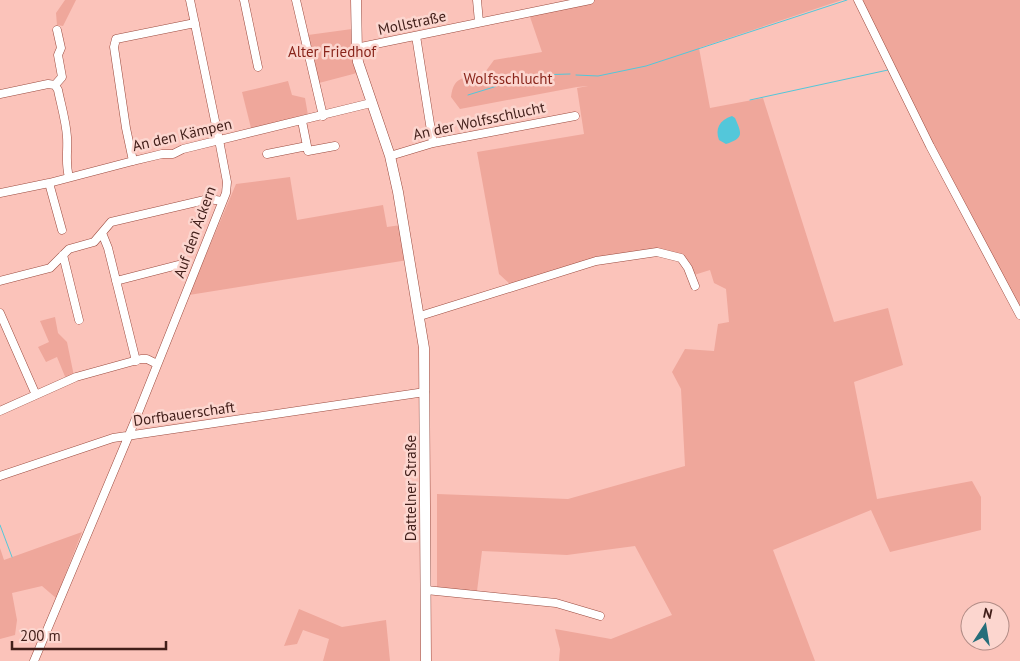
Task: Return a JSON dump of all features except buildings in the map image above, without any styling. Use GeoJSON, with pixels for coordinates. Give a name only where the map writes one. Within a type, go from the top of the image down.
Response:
{"type":"FeatureCollection","features":[{"type":"Feature","properties":{"kind":"main road","name":"Dattelner Straße"},"geometry":{"type":"LineString","coordinates":[[356,0],[356,48],[358,62],[390,156],[402,214],[424,348],[426,661]]}},
{"type":"Feature","properties":{"kind":"street","name":"Auf den Äckern"},"geometry":{"type":"LineString","coordinates":[[129,435],[226,193],[227,182],[190,0]]}},
{"type":"Feature","properties":{"kind":"street"},"geometry":{"type":"LineString","coordinates":[[244,0],[258,67]]}},
{"type":"Feature","properties":{"kind":"street"},"geometry":{"type":"LineString","coordinates":[[296,0],[323,116]]}},
{"type":"Feature","properties":{"kind":"street"},"geometry":{"type":"LineString","coordinates":[[477,0],[479,22]]}},
{"type":"Feature","properties":{"kind":"street","name":"Mollstraße"},"geometry":{"type":"LineString","coordinates":[[356,48],[590,0]]}},
{"type":"Feature","properties":{"kind":"street"},"geometry":{"type":"LineString","coordinates":[[858,0],[930,146],[1020,314]]}},
{"type":"Feature","properties":{"kind":"street"},"geometry":{"type":"LineString","coordinates":[[133,161],[114,47],[116,40],[195,23]]}},
{"type":"Feature","properties":{"kind":"street"},"geometry":{"type":"LineString","coordinates":[[55,85],[62,77],[58,54],[61,48],[57,30]]}},
{"type":"Feature","properties":{"kind":"street"},"geometry":{"type":"LineString","coordinates":[[416,36],[433,143]]}},
{"type":"Feature","properties":{"kind":"street"},"geometry":{"type":"LineString","coordinates":[[0,94],[48,84],[55,85]]}},
{"type":"Feature","properties":{"kind":"street"},"geometry":{"type":"LineString","coordinates":[[55,85],[58,90],[66,131],[68,177]]}},
{"type":"Feature","properties":{"kind":"street","name":"An den Kämpen"},"geometry":{"type":"LineString","coordinates":[[0,193],[49,183],[162,154],[172,154],[183,149],[371,103]]}},
{"type":"Feature","properties":{"kind":"street","name":"An der Wolfsschlucht"},"geometry":{"type":"LineString","coordinates":[[390,156],[433,143],[575,116]]}},
{"type":"Feature","properties":{"kind":"street"},"geometry":{"type":"LineString","coordinates":[[302,121],[308,151],[336,146]]}},
{"type":"Feature","properties":{"kind":"street"},"geometry":{"type":"LineString","coordinates":[[267,154],[307,146]]}},
{"type":"Feature","properties":{"kind":"street"},"geometry":{"type":"LineString","coordinates":[[49,183],[62,230]]}},
{"type":"Feature","properties":{"kind":"street"},"geometry":{"type":"LineString","coordinates":[[0,281],[50,268],[69,249],[94,242],[111,222],[209,199],[222,201]]}},
{"type":"Feature","properties":{"kind":"street"},"geometry":{"type":"LineString","coordinates":[[102,234],[108,248],[136,360]]}},
{"type":"Feature","properties":{"kind":"street"},"geometry":{"type":"LineString","coordinates":[[420,316],[596,261],[635,254],[657,252],[681,258],[688,268],[695,286]]}},
{"type":"Feature","properties":{"kind":"street"},"geometry":{"type":"LineString","coordinates":[[63,255],[79,320]]}},
{"type":"Feature","properties":{"kind":"street"},"geometry":{"type":"LineString","coordinates":[[116,281],[178,266]]}},
{"type":"Feature","properties":{"kind":"street"},"geometry":{"type":"LineString","coordinates":[[0,313],[36,395]]}},
{"type":"Feature","properties":{"kind":"street"},"geometry":{"type":"LineString","coordinates":[[0,411],[76,377],[136,360],[147,359],[157,364]]}},
{"type":"Feature","properties":{"kind":"street","name":"Dorfbauerschaft"},"geometry":{"type":"LineString","coordinates":[[34,661],[129,435],[425,392]]}},
{"type":"Feature","properties":{"kind":"street"},"geometry":{"type":"LineString","coordinates":[[0,476],[113,438],[129,435]]}},
{"type":"Feature","properties":{"kind":"street"},"geometry":{"type":"LineString","coordinates":[[426,590],[556,603],[600,616]]}},
{"type":"Feature","properties":{"kind":"green space"},"geometry":{"type":"Polygon","coordinates":[[[65,0],[76,0],[63,26],[57,25],[56,13],[65,0]]]}},
{"type":"Feature","properties":{"kind":"green space","name":"Wolfsschlucht"},"geometry":{"type":"Polygon","coordinates":[[[596,0],[842,0],[699,48],[710,108],[763,98],[834,322],[888,308],[903,365],[854,382],[877,499],[972,481],[981,497],[981,530],[890,552],[871,510],[773,550],[815,661],[559,661],[560,649],[555,629],[611,639],[672,615],[635,546],[567,555],[482,551],[477,591],[437,587],[437,494],[568,499],[685,466],[681,389],[672,372],[685,349],[714,351],[718,324],[729,322],[726,289],[714,283],[710,270],[694,275],[682,258],[645,252],[511,285],[499,274],[477,152],[584,134],[577,88],[588,86],[460,109],[451,97],[452,90],[457,81],[465,77],[483,75],[494,60],[542,52],[529,14],[596,0]]]}},
{"type":"Feature","properties":{"kind":"green space"},"geometry":{"type":"Polygon","coordinates":[[[858,0],[1020,0],[1020,312],[858,0]]]}},
{"type":"Feature","properties":{"kind":"green space","name":"Alter Friedhof"},"geometry":{"type":"Polygon","coordinates":[[[352,29],[351,54],[357,73],[319,83],[308,35],[352,29]]]}},
{"type":"Feature","properties":{"kind":"green space"},"geometry":{"type":"Polygon","coordinates":[[[288,81],[292,95],[305,98],[308,115],[251,128],[242,92],[288,81]]]}},
{"type":"Feature","properties":{"kind":"green space"},"geometry":{"type":"Polygon","coordinates":[[[290,177],[297,220],[383,205],[387,227],[401,225],[408,260],[189,295],[236,184],[290,177]]]}},
{"type":"Feature","properties":{"kind":"green space"},"geometry":{"type":"Polygon","coordinates":[[[55,317],[58,333],[67,342],[74,376],[66,379],[57,357],[46,362],[38,347],[49,342],[40,321],[55,317]]]}},
{"type":"Feature","properties":{"kind":"green space"},"geometry":{"type":"Polygon","coordinates":[[[82,532],[56,598],[42,586],[12,593],[17,620],[15,635],[0,639],[0,548],[4,560],[82,532]]]}},
{"type":"Feature","properties":{"kind":"green space"},"geometry":{"type":"Polygon","coordinates":[[[299,609],[342,627],[386,620],[390,661],[323,661],[329,639],[303,630],[297,644],[284,646],[299,609]]]}},
{"type":"Feature","properties":{"kind":"water"},"geometry":{"type":"Polygon","coordinates":[[[732,116],[735,118],[740,135],[736,140],[726,144],[719,140],[718,129],[721,122],[732,116]]]}},
{"type":"Feature","properties":{"kind":"waterway"},"geometry":{"type":"LineString","coordinates":[[576,75],[598,76],[646,66],[847,0]]}},
{"type":"Feature","properties":{"kind":"waterway"},"geometry":{"type":"LineString","coordinates":[[750,100],[888,70]]}},
{"type":"Feature","properties":{"kind":"waterway"},"geometry":{"type":"LineString","coordinates":[[468,95],[494,87],[512,78],[570,74]]}},
{"type":"Feature","properties":{"kind":"waterway"},"geometry":{"type":"LineString","coordinates":[[0,525],[12,557]]}}]}
